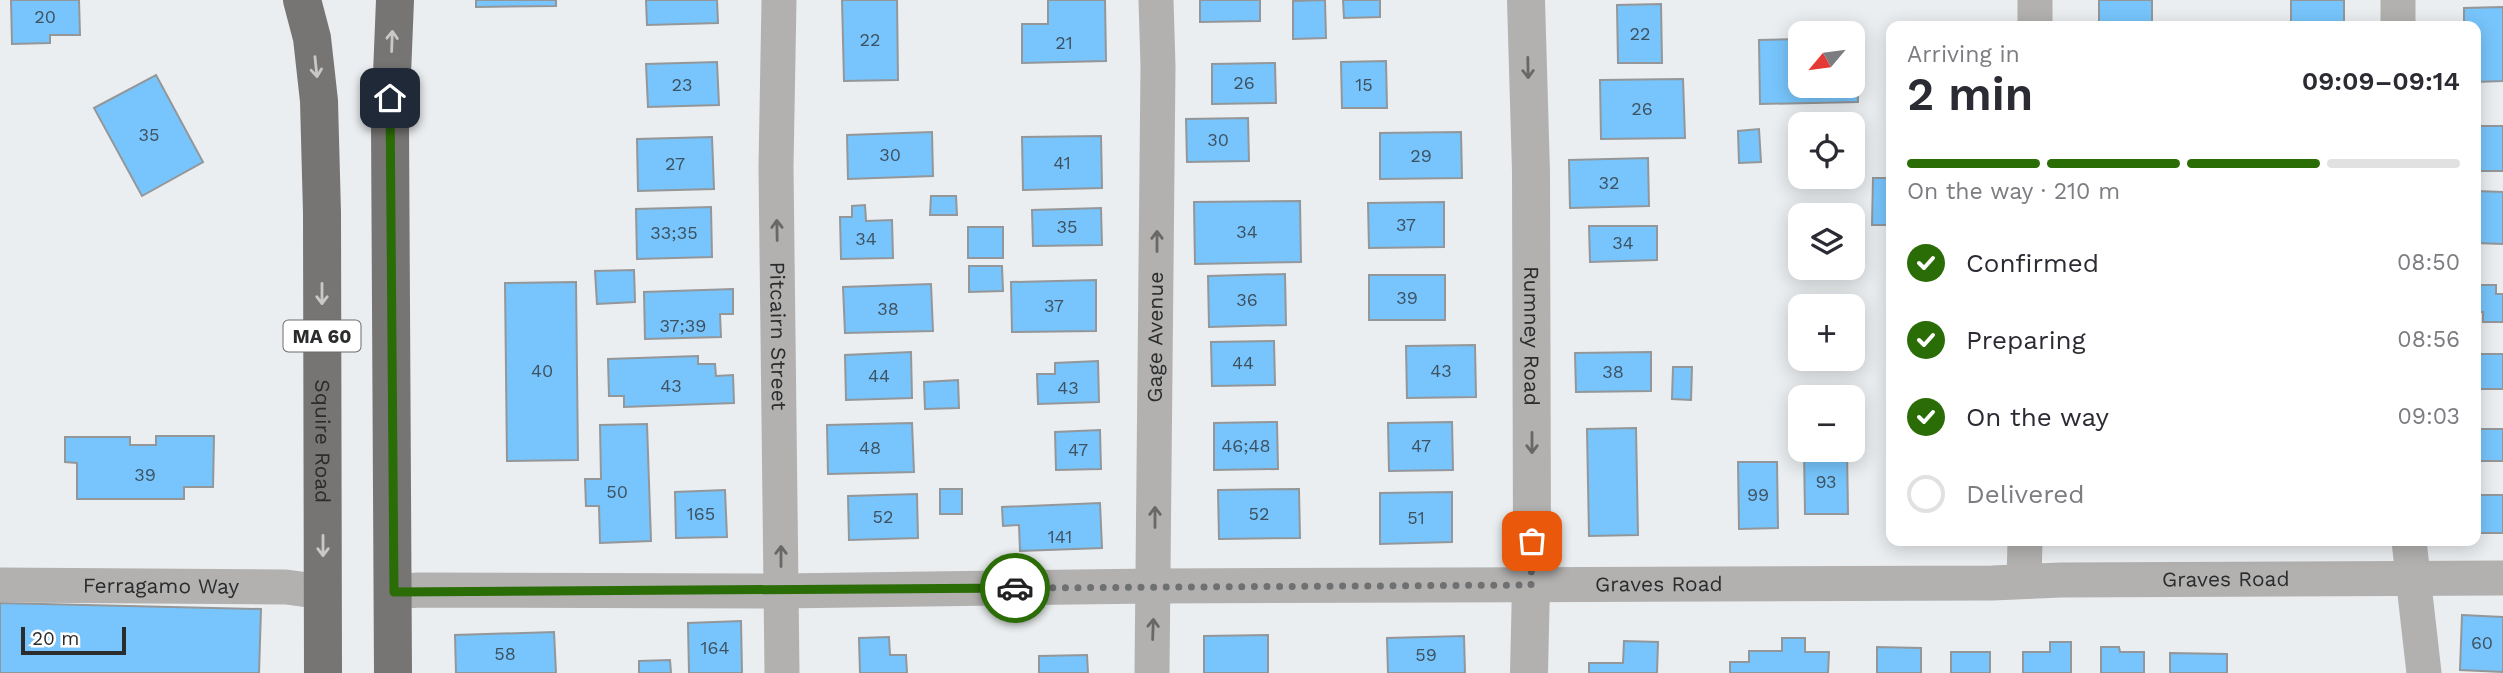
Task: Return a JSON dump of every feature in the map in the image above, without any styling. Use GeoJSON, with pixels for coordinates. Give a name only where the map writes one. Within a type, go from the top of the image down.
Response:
{"type":"FeatureCollection","features":[{"type":"Feature","properties":{"kind":"highway","name":"Squire Road"},"geometry":{"type":"LineString","coordinates":[[302,0],[312,38],[319,101],[323,673]]}},
{"type":"Feature","properties":{"kind":"highway","name":"MA 60"},"geometry":{"type":"LineString","coordinates":[[393,673],[390,124],[395,0]]}},
{"type":"Feature","properties":{"kind":"street","name":"Pitcairn Street"},"geometry":{"type":"LineString","coordinates":[[779,0],[776,167],[782,673]]}},
{"type":"Feature","properties":{"kind":"street","name":"Gage Avenue"},"geometry":{"type":"LineString","coordinates":[[1152,673],[1158,80],[1156,0]]}},
{"type":"Feature","properties":{"kind":"street","name":"Rumney Road"},"geometry":{"type":"LineString","coordinates":[[1526,0],[1531,172],[1529,673]]}},
{"type":"Feature","properties":{"kind":"street"},"geometry":{"type":"LineString","coordinates":[[2035,0],[2035,21]]}},
{"type":"Feature","properties":{"kind":"street"},"geometry":{"type":"LineString","coordinates":[[2398,0],[2398,21]]}},
{"type":"Feature","properties":{"kind":"street"},"geometry":{"type":"LineString","coordinates":[[2024,581],[2025,546]]}},
{"type":"Feature","properties":{"kind":"street"},"geometry":{"type":"LineString","coordinates":[[2410,546],[2424,673]]}},
{"type":"Feature","properties":{"kind":"street","name":"Graves Road"},"geometry":{"type":"LineString","coordinates":[[394,592],[2503,578]]}},
{"type":"Feature","properties":{"kind":"street","name":"Ferragamo Way"},"geometry":{"type":"LineString","coordinates":[[0,585],[286,587],[323,592]]}},
{"type":"Feature","properties":{"kind":"building"},"geometry":{"type":"Polygon","coordinates":[[[11,0],[79,0],[80,35],[50,35],[50,43],[12,44],[11,0]]]}},
{"type":"Feature","properties":{"kind":"building"},"geometry":{"type":"Polygon","coordinates":[[[476,0],[556,0],[556,6],[476,7],[476,0]]]}},
{"type":"Feature","properties":{"kind":"building"},"geometry":{"type":"Polygon","coordinates":[[[646,0],[717,0],[718,23],[647,25],[646,0]]]}},
{"type":"Feature","properties":{"kind":"building"},"geometry":{"type":"Polygon","coordinates":[[[842,0],[897,0],[898,80],[844,81],[842,0]]]}},
{"type":"Feature","properties":{"kind":"building"},"geometry":{"type":"Polygon","coordinates":[[[1048,0],[1105,0],[1106,61],[1022,63],[1022,24],[1048,24],[1048,0]]]}},
{"type":"Feature","properties":{"kind":"building"},"geometry":{"type":"Polygon","coordinates":[[[1200,0],[1260,0],[1260,21],[1200,22],[1200,0]]]}},
{"type":"Feature","properties":{"kind":"building"},"geometry":{"type":"Polygon","coordinates":[[[1325,0],[1326,38],[1293,39],[1293,1],[1325,0]]]}},
{"type":"Feature","properties":{"kind":"building"},"geometry":{"type":"Polygon","coordinates":[[[1343,0],[1380,0],[1380,17],[1344,18],[1343,0]]]}},
{"type":"Feature","properties":{"kind":"building"},"geometry":{"type":"Polygon","coordinates":[[[2099,0],[2152,0],[2152,21],[2099,21],[2099,0]]]}},
{"type":"Feature","properties":{"kind":"building"},"geometry":{"type":"Polygon","coordinates":[[[2291,0],[2344,0],[2344,21],[2291,21],[2291,0]]]}},
{"type":"Feature","properties":{"kind":"building"},"geometry":{"type":"Polygon","coordinates":[[[1661,4],[1662,63],[1618,63],[1617,5],[1661,4]]]}},
{"type":"Feature","properties":{"kind":"building"},"geometry":{"type":"Polygon","coordinates":[[[2503,7],[2503,81],[2481,82],[2481,21],[2464,21],[2464,8],[2503,7]]]}},
{"type":"Feature","properties":{"kind":"building"},"geometry":{"type":"Polygon","coordinates":[[[1788,39],[1788,98],[1858,98],[1858,102],[1760,104],[1759,40],[1788,39]]]}},
{"type":"Feature","properties":{"kind":"building"},"geometry":{"type":"Polygon","coordinates":[[[1386,61],[1387,108],[1342,108],[1341,62],[1386,61]]]}},
{"type":"Feature","properties":{"kind":"building"},"geometry":{"type":"Polygon","coordinates":[[[717,62],[719,105],[648,107],[646,64],[717,62]]]}},
{"type":"Feature","properties":{"kind":"building"},"geometry":{"type":"Polygon","coordinates":[[[1275,63],[1276,103],[1212,104],[1212,64],[1275,63]]]}},
{"type":"Feature","properties":{"kind":"building"},"geometry":{"type":"Polygon","coordinates":[[[156,75],[203,162],[142,196],[94,108],[156,75]]]}},
{"type":"Feature","properties":{"kind":"building"},"geometry":{"type":"Polygon","coordinates":[[[1683,79],[1685,138],[1601,139],[1600,80],[1683,79]]]}},
{"type":"Feature","properties":{"kind":"building"},"geometry":{"type":"Polygon","coordinates":[[[1248,118],[1249,161],[1187,162],[1186,119],[1248,118]]]}},
{"type":"Feature","properties":{"kind":"building"},"geometry":{"type":"Polygon","coordinates":[[[2481,126],[2503,126],[2503,171],[2481,171],[2481,126]]]}},
{"type":"Feature","properties":{"kind":"building"},"geometry":{"type":"Polygon","coordinates":[[[1759,129],[1761,162],[1739,163],[1738,131],[1759,129]]]}},
{"type":"Feature","properties":{"kind":"building"},"geometry":{"type":"Polygon","coordinates":[[[932,132],[933,176],[848,179],[847,135],[932,132]]]}},
{"type":"Feature","properties":{"kind":"building"},"geometry":{"type":"Polygon","coordinates":[[[1461,132],[1462,178],[1380,179],[1380,133],[1461,132]]]}},
{"type":"Feature","properties":{"kind":"building"},"geometry":{"type":"Polygon","coordinates":[[[1101,136],[1102,188],[1023,190],[1022,137],[1101,136]]]}},
{"type":"Feature","properties":{"kind":"building"},"geometry":{"type":"Polygon","coordinates":[[[712,137],[714,189],[638,191],[637,139],[712,137]]]}},
{"type":"Feature","properties":{"kind":"building"},"geometry":{"type":"Polygon","coordinates":[[[1648,158],[1649,206],[1570,208],[1569,160],[1648,158]]]}},
{"type":"Feature","properties":{"kind":"building"},"geometry":{"type":"Polygon","coordinates":[[[1873,178],[1886,178],[1886,225],[1872,225],[1873,178]]]}},
{"type":"Feature","properties":{"kind":"building"},"geometry":{"type":"Polygon","coordinates":[[[2481,191],[2503,192],[2503,244],[2481,243],[2481,191]]]}},
{"type":"Feature","properties":{"kind":"building"},"geometry":{"type":"Polygon","coordinates":[[[931,196],[956,196],[957,215],[930,215],[931,196]]]}},
{"type":"Feature","properties":{"kind":"building"},"geometry":{"type":"Polygon","coordinates":[[[1300,201],[1301,262],[1195,264],[1194,202],[1300,201]]]}},
{"type":"Feature","properties":{"kind":"building"},"geometry":{"type":"Polygon","coordinates":[[[1444,202],[1444,247],[1369,248],[1368,203],[1444,202]]]}},
{"type":"Feature","properties":{"kind":"building"},"geometry":{"type":"Polygon","coordinates":[[[865,205],[866,221],[892,220],[893,258],[841,259],[840,217],[852,217],[852,206],[865,205]]]}},
{"type":"Feature","properties":{"kind":"building"},"geometry":{"type":"Polygon","coordinates":[[[711,207],[712,257],[637,259],[636,209],[711,207]]]}},
{"type":"Feature","properties":{"kind":"building"},"geometry":{"type":"Polygon","coordinates":[[[1101,208],[1102,245],[1033,246],[1032,210],[1101,208]]]}},
{"type":"Feature","properties":{"kind":"building"},"geometry":{"type":"Polygon","coordinates":[[[1589,226],[1657,226],[1657,260],[1590,262],[1589,226]]]}},
{"type":"Feature","properties":{"kind":"building"},"geometry":{"type":"Polygon","coordinates":[[[968,227],[1003,227],[1003,258],[968,258],[968,227]]]}},
{"type":"Feature","properties":{"kind":"building"},"geometry":{"type":"Polygon","coordinates":[[[969,266],[1002,266],[1003,291],[969,292],[969,266]]]}},
{"type":"Feature","properties":{"kind":"building"},"geometry":{"type":"Polygon","coordinates":[[[634,270],[635,302],[597,304],[595,271],[634,270]]]}},
{"type":"Feature","properties":{"kind":"building"},"geometry":{"type":"Polygon","coordinates":[[[1285,274],[1286,325],[1209,327],[1208,276],[1285,274]]]}},
{"type":"Feature","properties":{"kind":"building"},"geometry":{"type":"Polygon","coordinates":[[[1369,275],[1445,275],[1445,320],[1369,320],[1369,275]]]}},
{"type":"Feature","properties":{"kind":"building"},"geometry":{"type":"Polygon","coordinates":[[[1096,280],[1096,331],[1012,332],[1011,282],[1096,280]]]}},
{"type":"Feature","properties":{"kind":"building"},"geometry":{"type":"Polygon","coordinates":[[[576,282],[578,460],[507,461],[505,283],[576,282]]]}},
{"type":"Feature","properties":{"kind":"building"},"geometry":{"type":"Polygon","coordinates":[[[931,284],[933,331],[845,333],[843,287],[931,284]]]}},
{"type":"Feature","properties":{"kind":"building"},"geometry":{"type":"Polygon","coordinates":[[[2481,285],[2496,285],[2496,294],[2503,294],[2503,322],[2483,322],[2481,285]]]}},
{"type":"Feature","properties":{"kind":"building"},"geometry":{"type":"Polygon","coordinates":[[[733,289],[733,314],[720,314],[721,337],[645,339],[644,292],[733,289]]]}},
{"type":"Feature","properties":{"kind":"building"},"geometry":{"type":"Polygon","coordinates":[[[1274,341],[1275,385],[1212,386],[1211,342],[1274,341]]]}},
{"type":"Feature","properties":{"kind":"building"},"geometry":{"type":"Polygon","coordinates":[[[1475,345],[1476,397],[1407,398],[1406,346],[1475,345]]]}},
{"type":"Feature","properties":{"kind":"building"},"geometry":{"type":"Polygon","coordinates":[[[911,352],[912,398],[846,400],[845,355],[911,352]]]}},
{"type":"Feature","properties":{"kind":"building"},"geometry":{"type":"Polygon","coordinates":[[[1651,352],[1651,391],[1576,392],[1575,353],[1651,352]]]}},
{"type":"Feature","properties":{"kind":"building"},"geometry":{"type":"Polygon","coordinates":[[[2481,354],[2503,354],[2503,389],[2481,389],[2481,354]]]}},
{"type":"Feature","properties":{"kind":"building"},"geometry":{"type":"Polygon","coordinates":[[[698,356],[698,364],[715,364],[716,376],[733,375],[734,403],[624,407],[624,396],[609,396],[608,359],[698,356]]]}},
{"type":"Feature","properties":{"kind":"building"},"geometry":{"type":"Polygon","coordinates":[[[1098,361],[1099,402],[1038,404],[1037,374],[1055,374],[1055,363],[1098,361]]]}},
{"type":"Feature","properties":{"kind":"building"},"geometry":{"type":"Polygon","coordinates":[[[1673,367],[1692,367],[1691,400],[1672,399],[1673,367]]]}},
{"type":"Feature","properties":{"kind":"building"},"geometry":{"type":"Polygon","coordinates":[[[958,380],[959,408],[925,409],[924,382],[958,380]]]}},
{"type":"Feature","properties":{"kind":"building"},"geometry":{"type":"Polygon","coordinates":[[[1277,422],[1278,469],[1214,470],[1214,423],[1277,422]]]}},
{"type":"Feature","properties":{"kind":"building"},"geometry":{"type":"Polygon","coordinates":[[[1452,422],[1453,470],[1389,471],[1388,423],[1452,422]]]}},
{"type":"Feature","properties":{"kind":"building"},"geometry":{"type":"Polygon","coordinates":[[[912,423],[914,472],[828,474],[827,425],[912,423]]]}},
{"type":"Feature","properties":{"kind":"building"},"geometry":{"type":"Polygon","coordinates":[[[647,424],[651,541],[600,543],[599,506],[586,506],[585,479],[601,479],[600,425],[647,424]]]}},
{"type":"Feature","properties":{"kind":"building"},"geometry":{"type":"Polygon","coordinates":[[[1636,428],[1638,535],[1589,536],[1587,429],[1636,428]]]}},
{"type":"Feature","properties":{"kind":"building"},"geometry":{"type":"Polygon","coordinates":[[[2481,429],[2503,429],[2503,461],[2481,461],[2481,429]]]}},
{"type":"Feature","properties":{"kind":"building"},"geometry":{"type":"Polygon","coordinates":[[[1100,430],[1101,469],[1056,470],[1055,432],[1100,430]]]}},
{"type":"Feature","properties":{"kind":"building"},"geometry":{"type":"Polygon","coordinates":[[[156,436],[214,436],[213,487],[184,487],[184,499],[77,499],[77,463],[65,462],[65,437],[130,437],[130,445],[156,445],[156,436]]]}},
{"type":"Feature","properties":{"kind":"building"},"geometry":{"type":"Polygon","coordinates":[[[1738,462],[1777,462],[1778,528],[1739,529],[1738,462]]]}},
{"type":"Feature","properties":{"kind":"building"},"geometry":{"type":"Polygon","coordinates":[[[1804,462],[1847,462],[1848,514],[1805,514],[1804,462]]]}},
{"type":"Feature","properties":{"kind":"building"},"geometry":{"type":"Polygon","coordinates":[[[940,489],[962,489],[962,514],[940,514],[940,489]]]}},
{"type":"Feature","properties":{"kind":"building"},"geometry":{"type":"Polygon","coordinates":[[[1299,489],[1300,538],[1219,539],[1218,490],[1299,489]]]}},
{"type":"Feature","properties":{"kind":"building"},"geometry":{"type":"Polygon","coordinates":[[[725,490],[727,537],[676,538],[675,492],[725,490]]]}},
{"type":"Feature","properties":{"kind":"building"},"geometry":{"type":"Polygon","coordinates":[[[1452,492],[1452,542],[1380,544],[1380,493],[1452,492]]]}},
{"type":"Feature","properties":{"kind":"building"},"geometry":{"type":"Polygon","coordinates":[[[917,494],[918,538],[849,540],[848,496],[917,494]]]}},
{"type":"Feature","properties":{"kind":"building"},"geometry":{"type":"Polygon","coordinates":[[[2481,495],[2503,495],[2503,533],[2481,533],[2481,495]]]}},
{"type":"Feature","properties":{"kind":"building"},"geometry":{"type":"Polygon","coordinates":[[[1100,503],[1102,548],[1020,551],[1019,525],[1003,526],[1002,507],[1100,503]]]}},
{"type":"Feature","properties":{"kind":"building"},"geometry":{"type":"Polygon","coordinates":[[[0,603],[261,609],[259,673],[0,673],[0,603]]]}},
{"type":"Feature","properties":{"kind":"building"},"geometry":{"type":"Polygon","coordinates":[[[2462,615],[2503,617],[2503,672],[2460,670],[2462,615]]]}},
{"type":"Feature","properties":{"kind":"building"},"geometry":{"type":"Polygon","coordinates":[[[741,621],[742,673],[689,673],[688,623],[741,621]]]}},
{"type":"Feature","properties":{"kind":"building"},"geometry":{"type":"Polygon","coordinates":[[[554,632],[556,673],[456,673],[455,635],[554,632]]]}},
{"type":"Feature","properties":{"kind":"building"},"geometry":{"type":"Polygon","coordinates":[[[1268,635],[1268,673],[1204,673],[1204,636],[1268,635]]]}},
{"type":"Feature","properties":{"kind":"building"},"geometry":{"type":"Polygon","coordinates":[[[1464,636],[1465,673],[1388,673],[1387,638],[1464,636]]]}},
{"type":"Feature","properties":{"kind":"building"},"geometry":{"type":"Polygon","coordinates":[[[889,637],[890,655],[906,655],[907,673],[860,673],[859,638],[889,637]]]}},
{"type":"Feature","properties":{"kind":"building"},"geometry":{"type":"Polygon","coordinates":[[[1782,638],[1805,638],[1805,652],[1829,652],[1828,673],[1730,673],[1730,662],[1749,662],[1749,651],[1782,651],[1782,638]]]}},
{"type":"Feature","properties":{"kind":"building"},"geometry":{"type":"Polygon","coordinates":[[[1624,641],[1658,642],[1657,673],[1589,673],[1589,663],[1623,663],[1624,641]]]}},
{"type":"Feature","properties":{"kind":"building"},"geometry":{"type":"Polygon","coordinates":[[[2050,642],[2071,642],[2071,673],[2023,673],[2023,652],[2050,652],[2050,642]]]}},
{"type":"Feature","properties":{"kind":"building"},"geometry":{"type":"Polygon","coordinates":[[[1877,647],[1921,648],[1921,673],[1877,673],[1877,647]]]}},
{"type":"Feature","properties":{"kind":"building"},"geometry":{"type":"Polygon","coordinates":[[[2101,647],[2119,647],[2120,652],[2144,652],[2144,673],[2101,673],[2101,647]]]}},
{"type":"Feature","properties":{"kind":"building"},"geometry":{"type":"Polygon","coordinates":[[[1951,652],[1990,652],[1990,673],[1951,673],[1951,652]]]}},
{"type":"Feature","properties":{"kind":"building"},"geometry":{"type":"Polygon","coordinates":[[[2170,653],[2227,654],[2227,673],[2170,673],[2170,653]]]}},
{"type":"Feature","properties":{"kind":"building"},"geometry":{"type":"Polygon","coordinates":[[[1087,655],[1088,673],[1039,673],[1039,656],[1087,655]]]}},
{"type":"Feature","properties":{"kind":"building"},"geometry":{"type":"Polygon","coordinates":[[[670,660],[671,673],[639,673],[639,661],[670,660]]]}},
{"type":"Feature","properties":{"kind":"way so far"},"geometry":{"type":"LineString","coordinates":[[1015,588],[1531,585],[1532,541]]}},
{"type":"Feature","properties":{"kind":"route"},"geometry":{"type":"LineString","coordinates":[[390,98],[394,592],[1015,588]]}}]}
